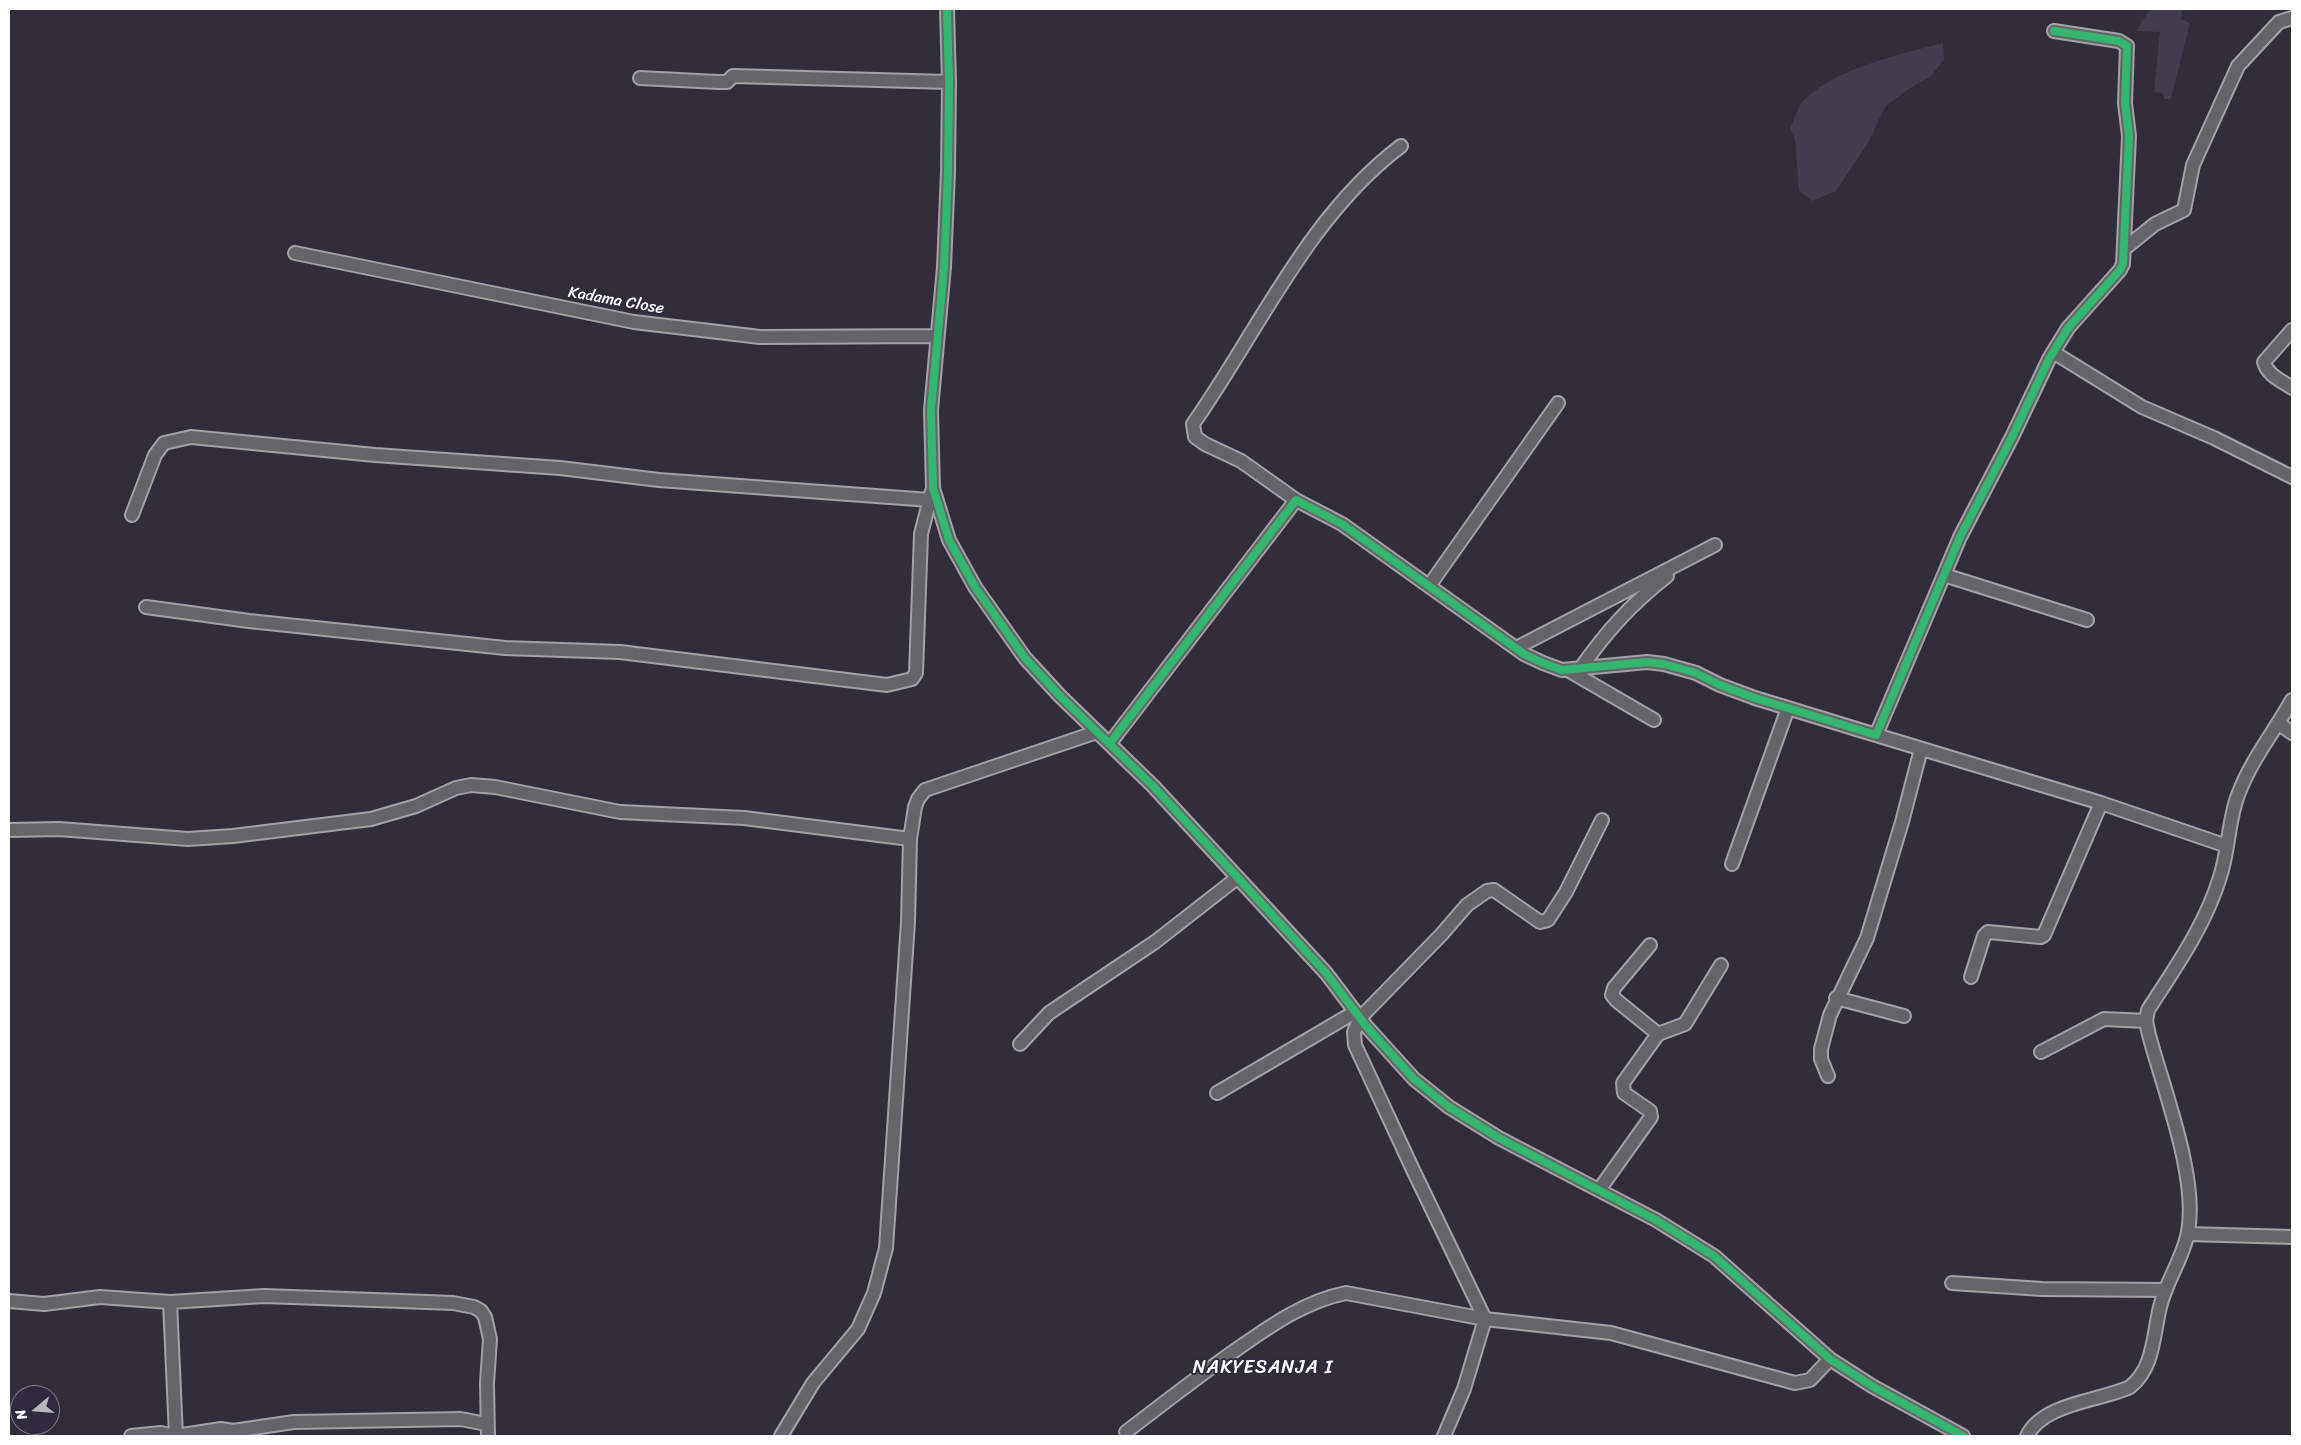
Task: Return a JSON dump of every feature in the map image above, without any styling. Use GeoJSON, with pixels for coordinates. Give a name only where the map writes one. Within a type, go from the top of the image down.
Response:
{"type":"FeatureCollection","features":[{"type":"Feature","properties":{"kind":"street"},"geometry":{"type":"LineString","coordinates":[[146,607],[249,621],[496,647],[620,652],[887,685],[912,679],[916,673],[922,534],[932,494],[932,410],[936,336],[944,267],[949,82],[947,9]]}},
{"type":"Feature","properties":{"kind":"street"},"geometry":{"type":"LineString","coordinates":[[2124,249],[2155,224],[2184,210],[2193,165],[2238,66],[2278,22],[2292,18]]}},
{"type":"Feature","properties":{"kind":"street"},"geometry":{"type":"LineString","coordinates":[[1876,735],[1944,575],[2053,352],[2068,328],[2120,270],[2124,249],[2129,136],[2126,103],[2127,46],[2119,41],[2054,31]]}},
{"type":"Feature","properties":{"kind":"street"},"geometry":{"type":"LineString","coordinates":[[640,78],[727,82],[733,76],[949,82]]}},
{"type":"Feature","properties":{"kind":"street"},"geometry":{"type":"LineString","coordinates":[[1401,146],[1376,165],[1348,195],[1311,243],[1193,424],[1195,437],[1205,444],[1241,461],[1296,500],[1342,524],[1516,648],[1542,664],[1574,669],[1647,662],[1664,664],[1696,673],[1720,685],[1788,708],[2101,802],[2227,846]]}},
{"type":"Feature","properties":{"kind":"street","name":"Kadama Close"},"geometry":{"type":"LineString","coordinates":[[295,253],[642,324],[760,337],[936,336]]}},
{"type":"Feature","properties":{"kind":"street"},"geometry":{"type":"LineString","coordinates":[[2292,330],[2264,362],[2266,368],[2273,375],[2292,388]]}},
{"type":"Feature","properties":{"kind":"street"},"geometry":{"type":"LineString","coordinates":[[2053,352],[2142,407],[2214,438],[2292,477]]}},
{"type":"Feature","properties":{"kind":"street"},"geometry":{"type":"LineString","coordinates":[[1428,586],[1558,403]]}},
{"type":"Feature","properties":{"kind":"street"},"geometry":{"type":"LineString","coordinates":[[132,515],[155,455],[164,443],[191,437],[375,455],[560,468],[658,480],[932,494]]}},
{"type":"Feature","properties":{"kind":"street"},"geometry":{"type":"LineString","coordinates":[[932,494],[950,540],[975,588],[1025,658],[1110,743],[1326,973],[1358,1015],[1414,1079],[1449,1107],[1499,1138],[1656,1220],[1714,1256],[1830,1359],[1872,1386],[1963,1436]]}},
{"type":"Feature","properties":{"kind":"street"},"geometry":{"type":"LineString","coordinates":[[1110,743],[1296,500]]}},
{"type":"Feature","properties":{"kind":"street"},"geometry":{"type":"LineString","coordinates":[[1516,648],[1715,545],[1667,576],[1642,596],[1604,634],[1574,669]]}},
{"type":"Feature","properties":{"kind":"street"},"geometry":{"type":"LineString","coordinates":[[1944,575],[2087,620]]}},
{"type":"Feature","properties":{"kind":"street"},"geometry":{"type":"LineString","coordinates":[[1574,669],[1654,720]]}},
{"type":"Feature","properties":{"kind":"street"},"geometry":{"type":"LineString","coordinates":[[2027,1436],[2039,1422],[2056,1411],[2119,1392],[2140,1379],[2149,1362],[2160,1305],[2188,1234],[2190,1197],[2177,1134],[2146,1021],[2148,1010],[2199,929],[2212,902],[2221,875],[2231,817],[2240,788],[2248,771],[2292,700]]}},
{"type":"Feature","properties":{"kind":"street"},"geometry":{"type":"LineString","coordinates":[[1732,864],[1788,708]]}},
{"type":"Feature","properties":{"kind":"street"},"geometry":{"type":"LineString","coordinates":[[2278,723],[2292,733]]}},
{"type":"Feature","properties":{"kind":"street"},"geometry":{"type":"LineString","coordinates":[[781,1436],[813,1382],[858,1329],[874,1293],[886,1248],[908,932],[910,839],[918,799],[925,790],[1098,732]]}},
{"type":"Feature","properties":{"kind":"street"},"geometry":{"type":"LineString","coordinates":[[1828,1076],[1821,1059],[1821,1049],[1836,998],[1867,938],[1902,822],[1921,749]]}},
{"type":"Feature","properties":{"kind":"street"},"geometry":{"type":"LineString","coordinates":[[9,830],[59,829],[188,839],[233,836],[371,819],[416,806],[456,788],[471,785],[494,787],[620,812],[744,818],[910,839]]}},
{"type":"Feature","properties":{"kind":"street"},"geometry":{"type":"LineString","coordinates":[[1971,977],[1984,936],[1988,932],[2041,937],[2044,935],[2101,802]]}},
{"type":"Feature","properties":{"kind":"street"},"geometry":{"type":"LineString","coordinates":[[1217,1093],[1358,1015],[1441,935],[1467,905],[1487,890],[1494,890],[1540,922],[1548,920],[1566,892],[1602,820]]}},
{"type":"Feature","properties":{"kind":"street"},"geometry":{"type":"LineString","coordinates":[[1020,1044],[1049,1013],[1155,942],[1237,878]]}},
{"type":"Feature","properties":{"kind":"street"},"geometry":{"type":"LineString","coordinates":[[1650,945],[1614,988],[1612,995],[1658,1034]]}},
{"type":"Feature","properties":{"kind":"street"},"geometry":{"type":"LineString","coordinates":[[1599,1190],[1651,1117],[1650,1111],[1624,1093],[1623,1083],[1658,1034],[1685,1024],[1721,965]]}},
{"type":"Feature","properties":{"kind":"street"},"geometry":{"type":"LineString","coordinates":[[1836,998],[1904,1016]]}},
{"type":"Feature","properties":{"kind":"street"},"geometry":{"type":"LineString","coordinates":[[1358,1015],[1354,1032],[1355,1045],[1486,1320],[1464,1389],[1444,1436]]}},
{"type":"Feature","properties":{"kind":"street"},"geometry":{"type":"LineString","coordinates":[[2041,1052],[2104,1019],[2146,1021]]}},
{"type":"Feature","properties":{"kind":"street"},"geometry":{"type":"LineString","coordinates":[[2188,1234],[2292,1237]]}},
{"type":"Feature","properties":{"kind":"street"},"geometry":{"type":"LineString","coordinates":[[1952,1283],[2042,1288],[2166,1290]]}},
{"type":"Feature","properties":{"kind":"street"},"geometry":{"type":"LineString","coordinates":[[1126,1432],[1205,1371],[1268,1328],[1323,1298],[1346,1293],[1486,1320],[1611,1334],[1795,1383],[1810,1380],[1830,1359]]}},
{"type":"Feature","properties":{"kind":"street"},"geometry":{"type":"LineString","coordinates":[[9,1301],[44,1304],[100,1297],[170,1302],[264,1296],[418,1301],[453,1303],[474,1307],[481,1311],[484,1317],[490,1339],[487,1430],[461,1419],[294,1422],[258,1429],[221,1430],[176,1436],[161,1433],[131,1436]]}},
{"type":"Feature","properties":{"kind":"street"},"geometry":{"type":"LineString","coordinates":[[170,1302],[176,1436]]}},
{"type":"Feature","properties":{"kind":"shaded area"},"geometry":{"type":"Polygon","coordinates":[[[2150,9],[2183,9],[2181,19],[2190,23],[2171,99],[2164,99],[2163,93],[2154,92],[2160,32],[2136,31],[2150,9]]]}},
{"type":"Feature","properties":{"kind":"shaded area"},"geometry":{"type":"Polygon","coordinates":[[[1943,43],[1944,59],[1931,76],[1907,90],[1885,107],[1868,143],[1836,191],[1812,201],[1799,190],[1795,140],[1790,128],[1804,100],[1833,79],[1851,71],[1889,57],[1943,43]]]}},
{"type":"Feature","properties":{"kind":"cycle path"},"geometry":{"type":"LineString","coordinates":[[947,9],[949,82],[948,172],[944,267],[931,410],[933,488],[949,540],[975,587],[1025,658],[1060,696],[1153,786],[1326,973],[1366,1026],[1414,1079],[1449,1107],[1499,1138],[1656,1220],[1714,1256],[1830,1359],[1872,1386],[1963,1436]]}},
{"type":"Feature","properties":{"kind":"cycle path"},"geometry":{"type":"LineString","coordinates":[[1110,743],[1296,500],[1342,524],[1524,654],[1543,663],[1562,670],[1647,662],[1664,664],[1696,673],[1720,685],[1755,698],[1876,735],[1960,537],[2012,437],[2049,359],[2068,328],[2120,270],[2123,264],[2129,136],[2125,103],[2127,46],[2119,41],[2054,31]]}},
{"type":"Feature","properties":{"kind":"district","name":"NAKYESANJA I"},"geometry":{"type":"Point","coordinates":[1263,1368]}}]}
